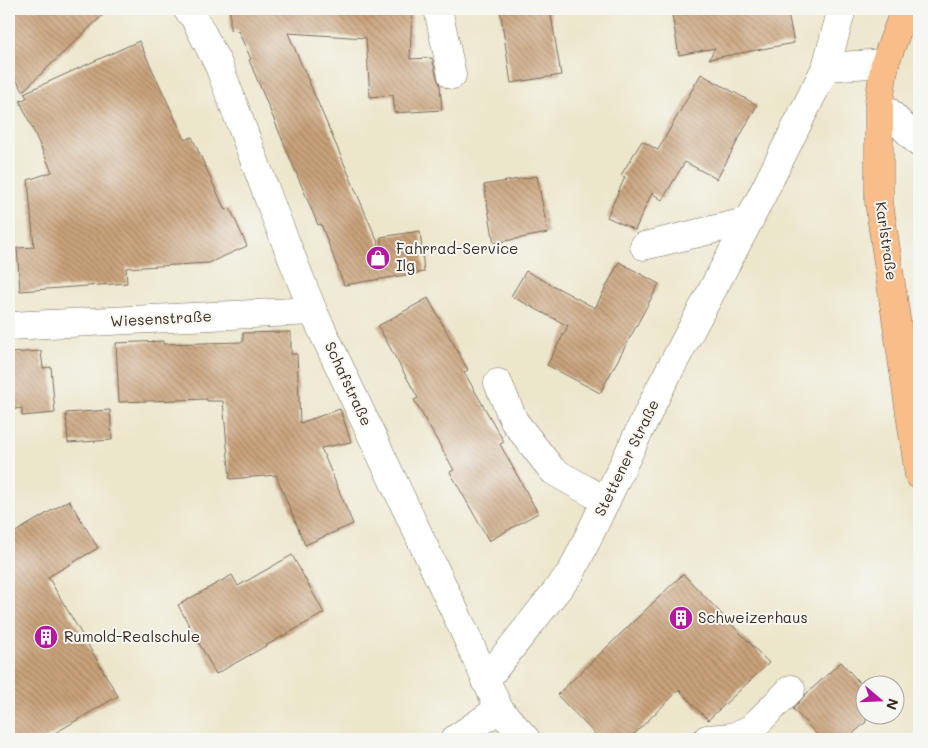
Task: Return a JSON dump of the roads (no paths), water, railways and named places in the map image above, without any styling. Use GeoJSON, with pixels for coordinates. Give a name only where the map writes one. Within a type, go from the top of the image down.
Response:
{"type":"FeatureCollection","features":[{"type":"Feature","properties":{"kind":"main road","name":"Karlstraße"},"geometry":{"type":"LineString","coordinates":[[905,9],[885,63],[879,102],[879,202],[919,475]]}},
{"type":"Feature","properties":{"kind":"street"},"geometry":{"type":"LineString","coordinates":[[438,9],[452,75]]}},
{"type":"Feature","properties":{"kind":"street","name":"Stettener Straße"},"geometry":{"type":"LineString","coordinates":[[485,681],[572,571],[660,388],[749,221],[826,67],[842,9]]}},
{"type":"Feature","properties":{"kind":"street","name":"Schafstraße"},"geometry":{"type":"LineString","coordinates":[[196,11],[313,311],[464,630],[485,681],[499,709],[526,739]]}},
{"type":"Feature","properties":{"kind":"street"},"geometry":{"type":"LineString","coordinates":[[826,67],[885,63]]}},
{"type":"Feature","properties":{"kind":"street"},"geometry":{"type":"LineString","coordinates":[[879,102],[919,143]]}},
{"type":"Feature","properties":{"kind":"street"},"geometry":{"type":"LineString","coordinates":[[644,246],[749,221]]}},
{"type":"Feature","properties":{"kind":"street","name":"Wiesenstraße"},"geometry":{"type":"LineString","coordinates":[[9,326],[313,311]]}},
{"type":"Feature","properties":{"kind":"street"},"geometry":{"type":"LineString","coordinates":[[498,383],[514,422],[553,470],[606,502]]}},
{"type":"Feature","properties":{"kind":"street"},"geometry":{"type":"LineString","coordinates":[[706,739],[732,737],[751,729],[791,689]]}},
{"type":"Feature","properties":{"kind":"street"},"geometry":{"type":"LineString","coordinates":[[455,739],[499,709]]}},
{"type":"Feature","properties":{"kind":"place","name":"Fahrrad-Service Ilg"},"geometry":{"type":"Point","coordinates":[378,258]}},
{"type":"Feature","properties":{"kind":"place","name":"Schweizerhaus"},"geometry":{"type":"Point","coordinates":[681,618]}},
{"type":"Feature","properties":{"kind":"place","name":"Rumold-Realschule"},"geometry":{"type":"Point","coordinates":[46,637]}}]}
